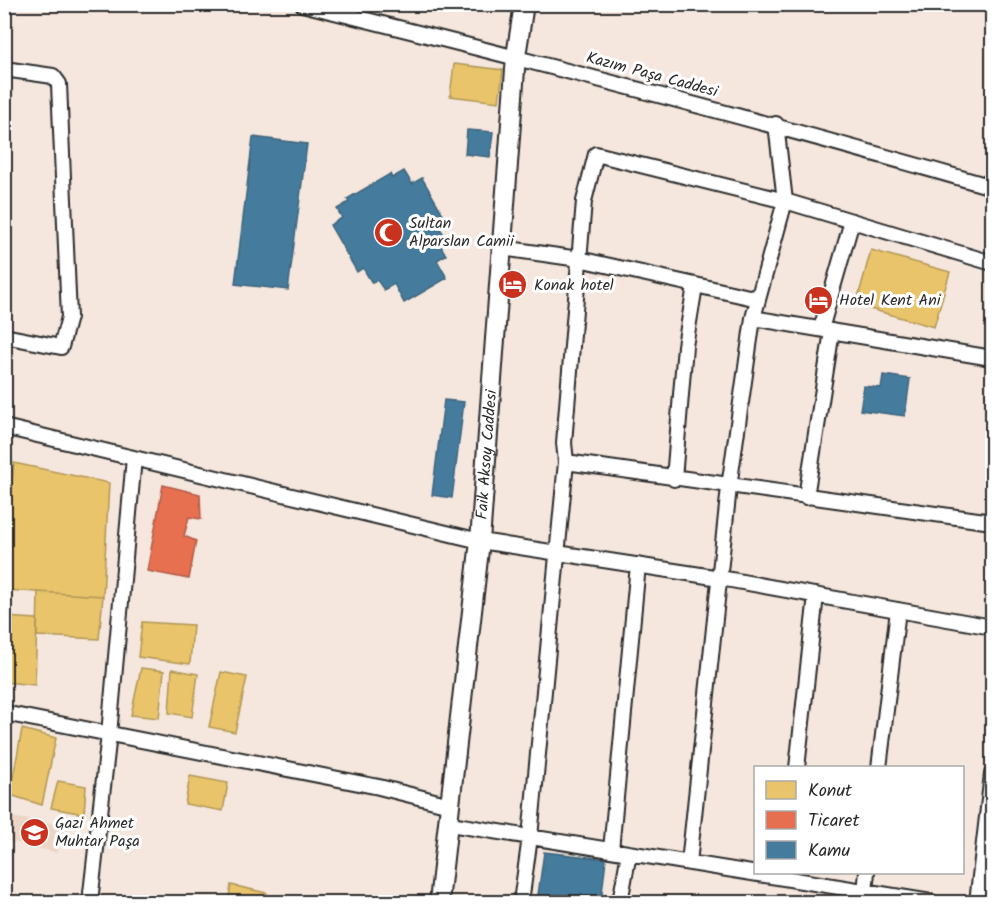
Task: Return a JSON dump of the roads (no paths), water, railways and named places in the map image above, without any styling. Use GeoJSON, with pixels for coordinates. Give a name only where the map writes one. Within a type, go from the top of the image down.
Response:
{"type":"FeatureCollection","features":[{"type":"Feature","properties":{"kind":"main road","name":"Faik Aksoy Caddesi"},"geometry":{"type":"LineString","coordinates":[[439,903],[450,824],[450,805],[480,541],[516,56],[524,4]]}},
{"type":"Feature","properties":{"kind":"street","name":"Kazım Paşa Caddesi"},"geometry":{"type":"LineString","coordinates":[[302,4],[516,56],[776,124],[993,187]]}},
{"type":"Feature","properties":{"kind":"street"},"geometry":{"type":"LineString","coordinates":[[4,69],[53,76],[59,84],[69,317],[61,347],[4,336]]}},
{"type":"Feature","properties":{"kind":"street"},"geometry":{"type":"LineString","coordinates":[[689,863],[729,487],[753,318],[785,201],[776,124]]}},
{"type":"Feature","properties":{"kind":"street"},"geometry":{"type":"LineString","coordinates":[[521,903],[530,837],[566,462],[564,443],[584,201],[596,154],[785,201],[993,263]]}},
{"type":"Feature","properties":{"kind":"street"},"geometry":{"type":"LineString","coordinates":[[806,497],[827,330],[852,221]]}},
{"type":"Feature","properties":{"kind":"street"},"geometry":{"type":"LineString","coordinates":[[502,248],[579,259],[758,300]]}},
{"type":"Feature","properties":{"kind":"street"},"geometry":{"type":"LineString","coordinates":[[674,479],[685,346],[694,286]]}},
{"type":"Feature","properties":{"kind":"street"},"geometry":{"type":"LineString","coordinates":[[753,318],[993,357]]}},
{"type":"Feature","properties":{"kind":"street"},"geometry":{"type":"LineString","coordinates":[[4,427],[480,541],[720,578],[993,627]]}},
{"type":"Feature","properties":{"kind":"street"},"geometry":{"type":"LineString","coordinates":[[90,903],[109,734],[134,458]]}},
{"type":"Feature","properties":{"kind":"street"},"geometry":{"type":"LineString","coordinates":[[566,462],[729,487],[993,522]]}},
{"type":"Feature","properties":{"kind":"street"},"geometry":{"type":"LineString","coordinates":[[611,850],[638,565]]}},
{"type":"Feature","properties":{"kind":"street"},"geometry":{"type":"LineString","coordinates":[[797,766],[816,595]]}},
{"type":"Feature","properties":{"kind":"street"},"geometry":{"type":"LineString","coordinates":[[879,766],[898,610]]}},
{"type":"Feature","properties":{"kind":"street"},"geometry":{"type":"LineString","coordinates":[[4,713],[379,787],[450,805]]}},
{"type":"Feature","properties":{"kind":"street"},"geometry":{"type":"LineString","coordinates":[[978,898],[993,774]]}},
{"type":"Feature","properties":{"kind":"street"},"geometry":{"type":"LineString","coordinates":[[450,824],[754,872]]}},
{"type":"Feature","properties":{"kind":"street"},"geometry":{"type":"LineString","coordinates":[[620,903],[628,853]]}},
{"type":"Feature","properties":{"kind":"street"},"geometry":{"type":"LineString","coordinates":[[978,898],[993,868]]}},
{"type":"Feature","properties":{"kind":"street"},"geometry":{"type":"LineString","coordinates":[[865,892],[867,874]]}},
{"type":"Feature","properties":{"kind":"street"},"geometry":{"type":"LineString","coordinates":[[785,876],[897,900],[931,903]]}},
{"type":"Feature","properties":{"kind":"place","name":"Sultan Alparslan Camii"},"geometry":{"type":"Point","coordinates":[388,232]}},
{"type":"Feature","properties":{"kind":"place","name":"Konak hotel"},"geometry":{"type":"Point","coordinates":[513,285]}},
{"type":"Feature","properties":{"kind":"place","name":"Hotel Kent Ani"},"geometry":{"type":"Point","coordinates":[818,300]}},
{"type":"Feature","properties":{"kind":"place","name":"Gazi Ahmet Muhtar Paşa"},"geometry":{"type":"Point","coordinates":[34,832]}}]}
